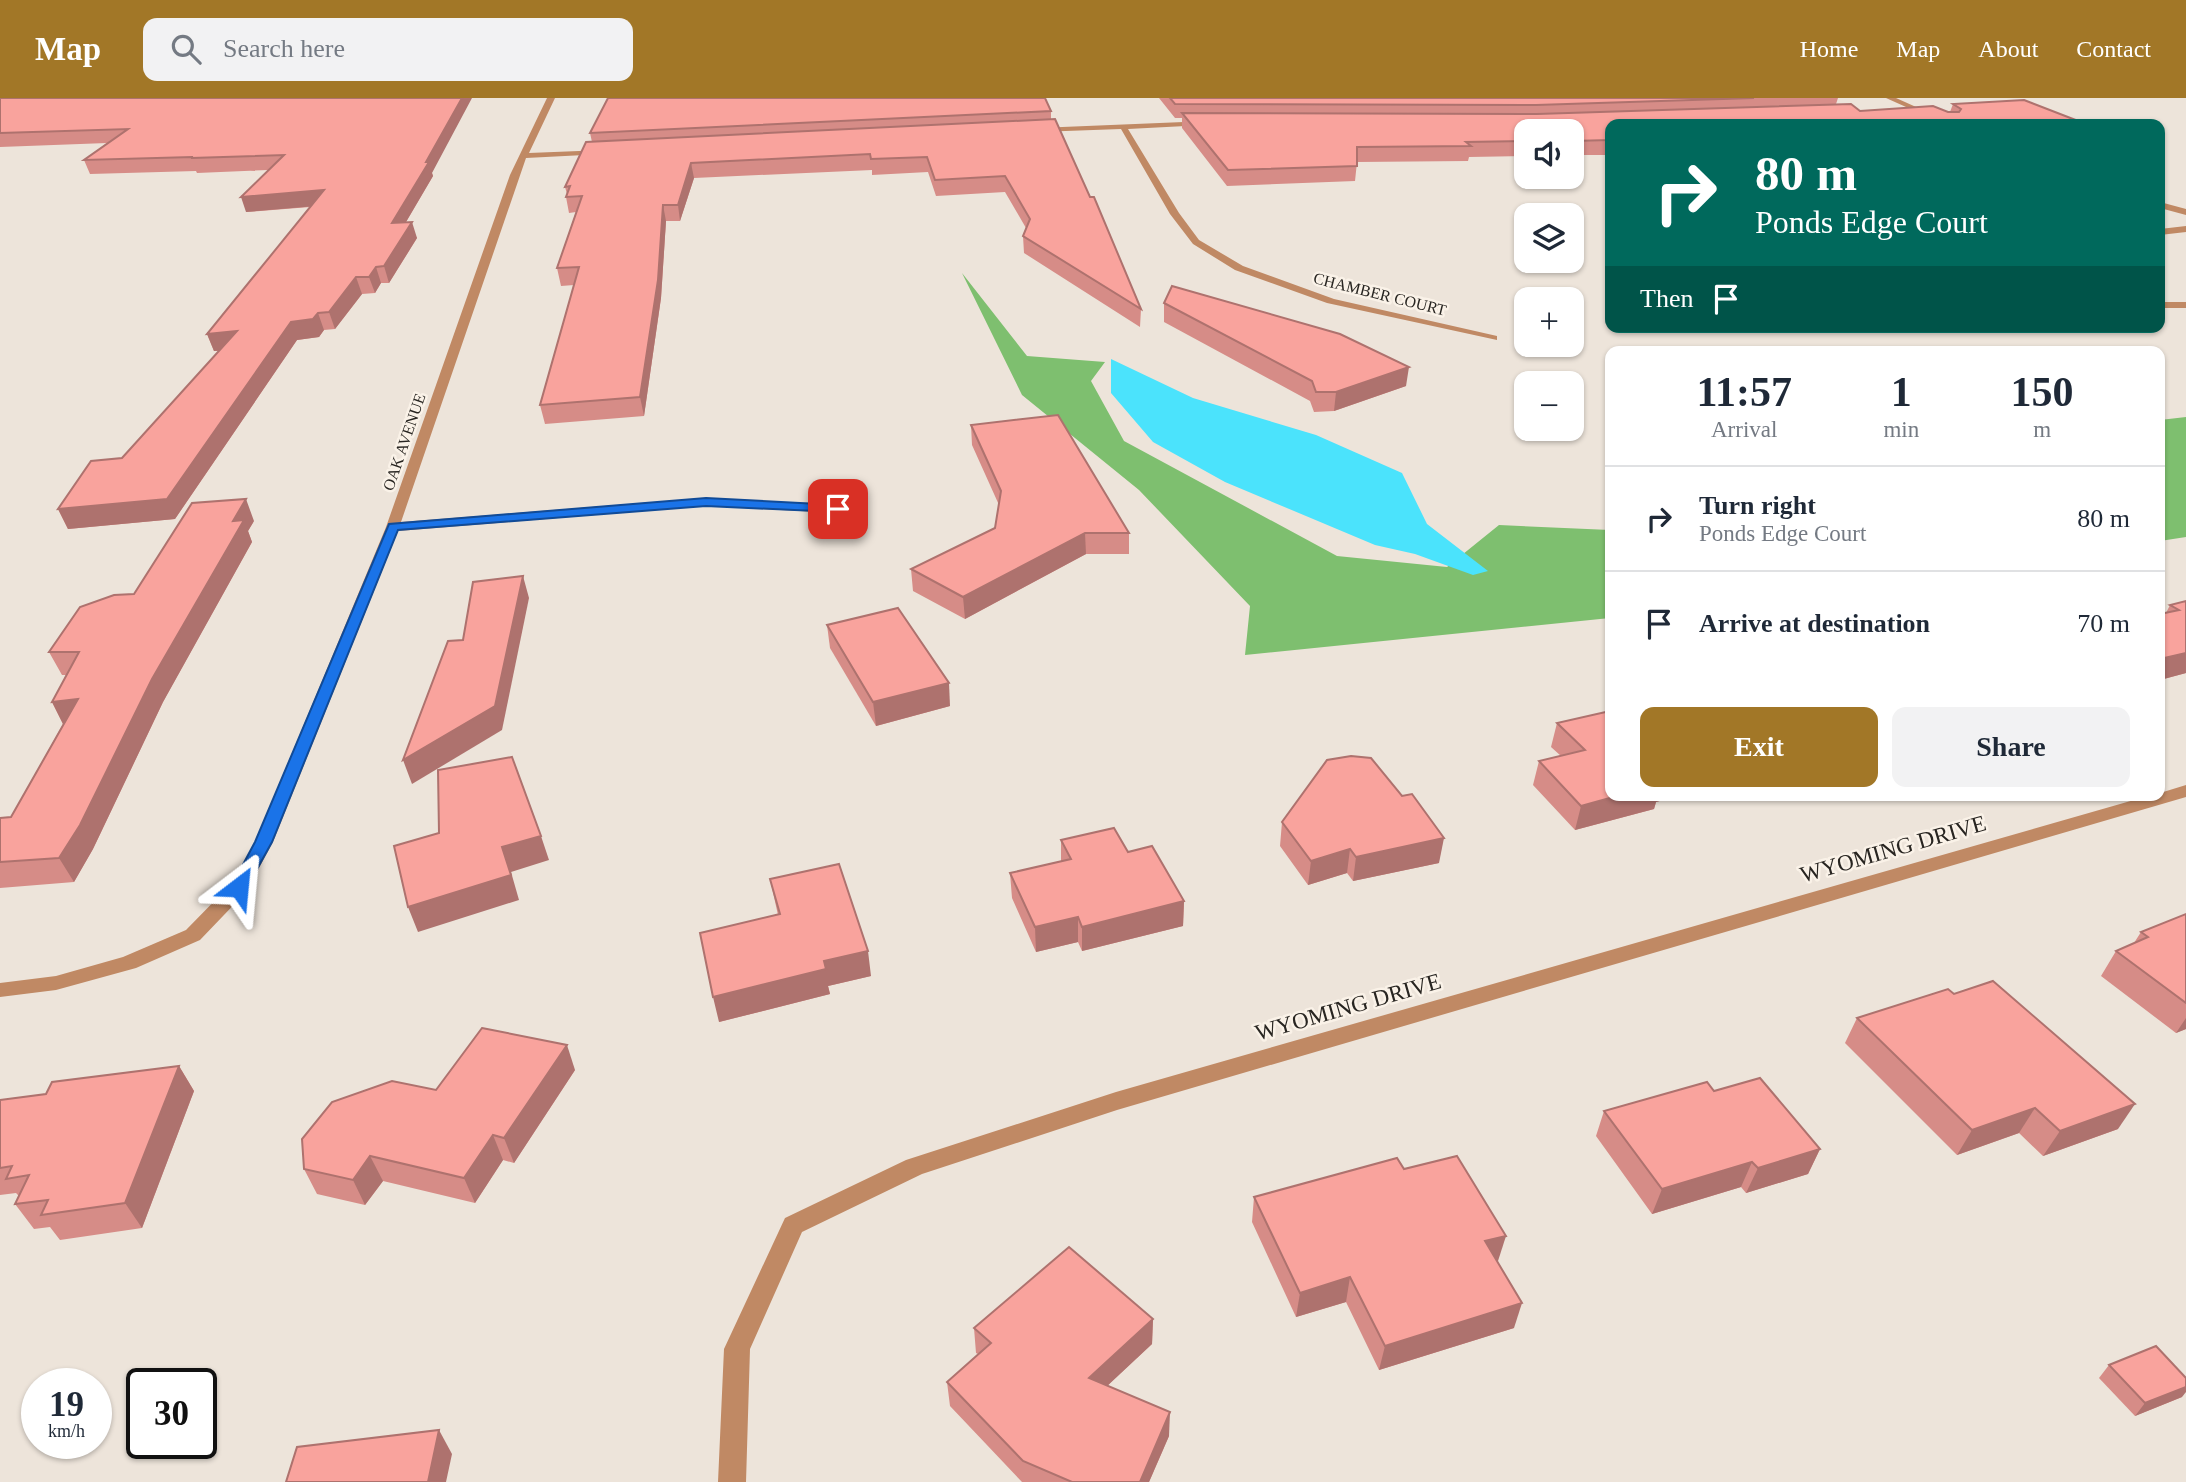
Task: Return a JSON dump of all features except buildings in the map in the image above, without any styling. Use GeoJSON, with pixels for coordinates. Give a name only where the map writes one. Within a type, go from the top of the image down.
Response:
{"type":"FeatureCollection","features":[{"type":"Feature","properties":{"kind":"street","name":"OAK AVENUE"},"geometry":{"type":"LineString","coordinates":[[0,990],[56,983],[129,963],[193,935],[239,887],[264,842],[393,527],[514,176],[551,98]]}},
{"type":"Feature","properties":{"kind":"street"},"geometry":{"type":"LineString","coordinates":[[1890,98],[1938,119]]}},
{"type":"Feature","properties":{"kind":"street"},"geometry":{"type":"LineString","coordinates":[[1893,112],[1920,111]]}},
{"type":"Feature","properties":{"kind":"street"},"geometry":{"type":"LineString","coordinates":[[1025,131],[1217,124]]}},
{"type":"Feature","properties":{"kind":"street","name":"CHAMBER COURT"},"geometry":{"type":"LineString","coordinates":[[1123,126],[1175,214],[1196,242],[1239,268],[1331,301],[1493,338]]}},
{"type":"Feature","properties":{"kind":"street"},"geometry":{"type":"LineString","coordinates":[[524,156],[621,151]]}},
{"type":"Feature","properties":{"kind":"street"},"geometry":{"type":"LineString","coordinates":[[2165,206],[2186,212]]}},
{"type":"Feature","properties":{"kind":"street"},"geometry":{"type":"LineString","coordinates":[[2165,232],[2186,229]]}},
{"type":"Feature","properties":{"kind":"street"},"geometry":{"type":"LineString","coordinates":[[2165,234],[2184,240]]}},
{"type":"Feature","properties":{"kind":"street"},"geometry":{"type":"LineString","coordinates":[[2165,242],[2184,240]]}},
{"type":"Feature","properties":{"kind":"street"},"geometry":{"type":"LineString","coordinates":[[2165,304],[2186,305]]}},
{"type":"Feature","properties":{"kind":"street"},"geometry":{"type":"LineString","coordinates":[[393,527],[706,502],[838,509]]}},
{"type":"Feature","properties":{"kind":"street","name":"WYOMING DRIVE"},"geometry":{"type":"LineString","coordinates":[[2165,797],[2186,791]]}},
{"type":"Feature","properties":{"kind":"street","name":"WYOMING DRIVE"},"geometry":{"type":"LineString","coordinates":[[732,1482],[737,1349],[793,1225],[914,1167],[1115,1101],[2151,801]]}},
{"type":"Feature","properties":{"kind":"green space"},"geometry":{"type":"Polygon","coordinates":[[[962,273],[1027,356],[1105,362],[1091,381],[1124,441],[1337,556],[1447,567],[1499,525],[1605,530],[1605,619],[1245,655],[1250,606],[1139,490],[1022,395],[962,273]]]}},
{"type":"Feature","properties":{"kind":"green space"},"geometry":{"type":"Polygon","coordinates":[[[2186,417],[2186,537],[2165,540],[2165,419],[2186,417]]]}},
{"type":"Feature","properties":{"kind":"water"},"geometry":{"type":"Polygon","coordinates":[[[1111,359],[1193,398],[1316,435],[1402,473],[1427,524],[1488,571],[1473,575],[1415,554],[1375,545],[1225,482],[1153,442],[1111,393],[1111,359]]]}},
{"type":"Feature","properties":{"kind":"route"},"geometry":{"type":"LineString","coordinates":[[239,887],[264,842],[393,527],[706,502],[838,509]]}}]}
